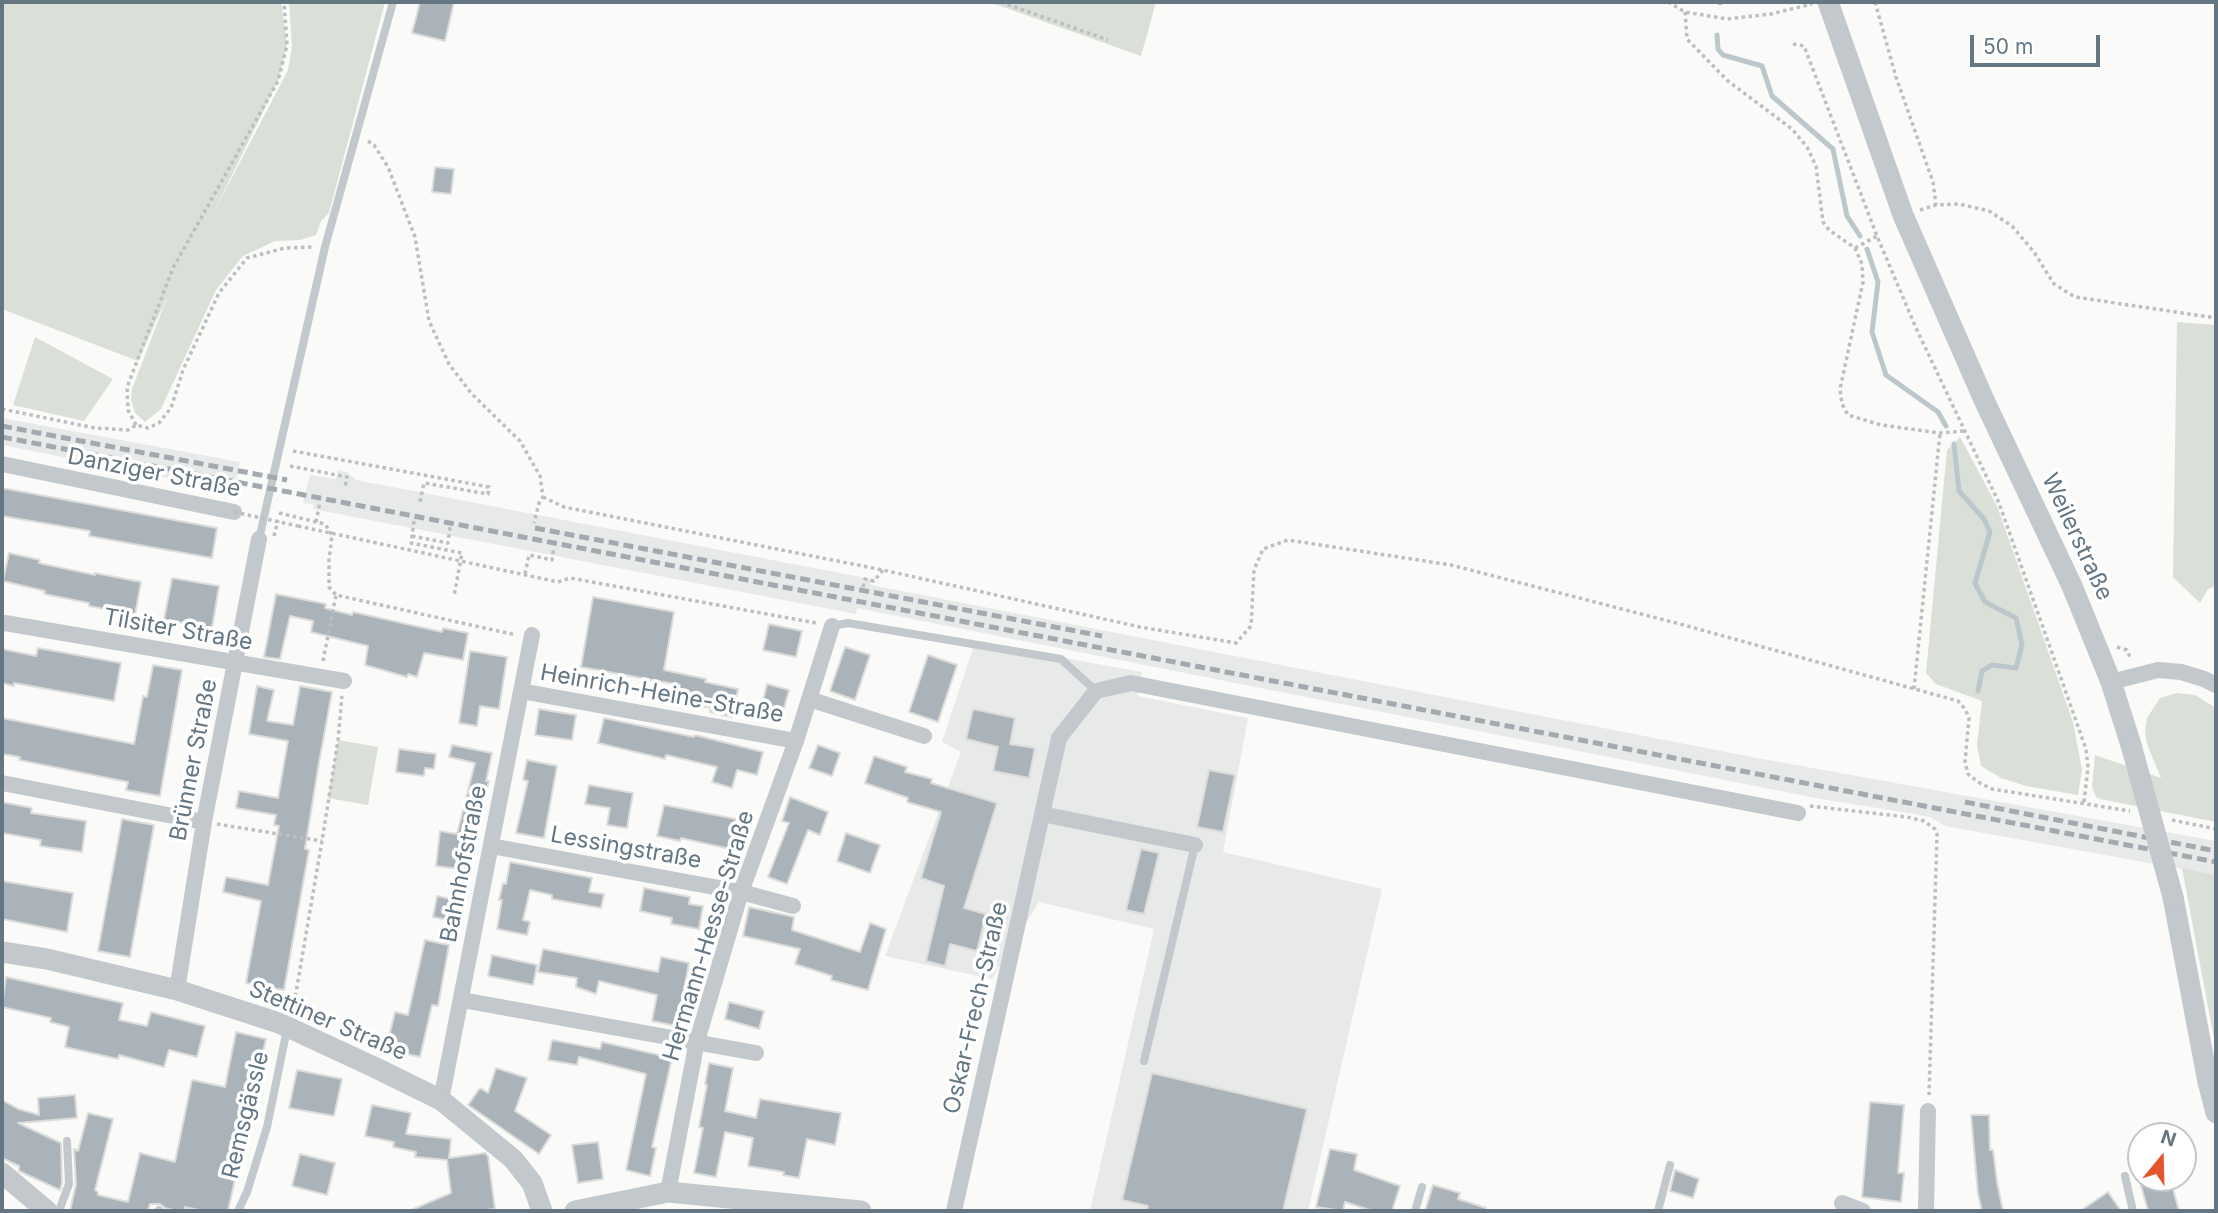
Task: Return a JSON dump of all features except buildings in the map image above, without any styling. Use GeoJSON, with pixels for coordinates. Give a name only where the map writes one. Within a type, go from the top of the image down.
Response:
{"type":"FeatureCollection","features":[{"type":"Feature","properties":{"kind":"street","name":"Weilerstraße"},"geometry":{"type":"LineString","coordinates":[[1826,2],[1903,215],[1984,400],[2072,586],[2112,682],[2173,897],[2216,1113]]}},
{"type":"Feature","properties":{"kind":"street","name":"Danziger Straße"},"geometry":{"type":"LineString","coordinates":[[2,464],[234,512]]}},
{"type":"Feature","properties":{"kind":"street","name":"Brünner Straße"},"geometry":{"type":"LineString","coordinates":[[177,990],[204,822],[259,539]]}},
{"type":"Feature","properties":{"kind":"street","name":"Tilsiter Straße"},"geometry":{"type":"LineString","coordinates":[[5,623],[344,681]]}},
{"type":"Feature","properties":{"kind":"street","name":"Hermann-Hesse-Straße"},"geometry":{"type":"LineString","coordinates":[[668,1192],[697,1041],[741,892],[796,741],[832,626]]}},
{"type":"Feature","properties":{"kind":"street","name":"Bahnhofstraße"},"geometry":{"type":"LineString","coordinates":[[441,1100],[532,637]]}},
{"type":"Feature","properties":{"kind":"street"},"geometry":{"type":"LineString","coordinates":[[2112,682],[2158,670],[2181,672],[2204,678],[2216,685]]}},
{"type":"Feature","properties":{"kind":"street"},"geometry":{"type":"LineString","coordinates":[[1096,691],[1131,683],[1802,810]]}},
{"type":"Feature","properties":{"kind":"street","name":"Heinrich-Heine-Straße"},"geometry":{"type":"LineString","coordinates":[[521,691],[796,741]]}},
{"type":"Feature","properties":{"kind":"street","name":"Oskar-Frech-Straße"},"geometry":{"type":"LineString","coordinates":[[954,1211],[1059,738],[1096,691]]}},
{"type":"Feature","properties":{"kind":"street"},"geometry":{"type":"LineString","coordinates":[[809,699],[924,736]]}},
{"type":"Feature","properties":{"kind":"street"},"geometry":{"type":"LineString","coordinates":[[2,783],[204,822]]}},
{"type":"Feature","properties":{"kind":"street"},"geometry":{"type":"LineString","coordinates":[[1042,814],[1195,845]]}},
{"type":"Feature","properties":{"kind":"street","name":"Lessingstraße"},"geometry":{"type":"LineString","coordinates":[[491,846],[741,892],[793,906]]}},
{"type":"Feature","properties":{"kind":"street","name":"Stettiner Straße"},"geometry":{"type":"LineString","coordinates":[[2,952],[47,958],[177,990],[284,1025],[441,1100],[513,1159],[532,1183],[542,1211]]}},
{"type":"Feature","properties":{"kind":"street"},"geometry":{"type":"LineString","coordinates":[[462,1000],[756,1053]]}},
{"type":"Feature","properties":{"kind":"street"},"geometry":{"type":"LineString","coordinates":[[1926,1211],[1928,1111]]}},
{"type":"Feature","properties":{"kind":"street"},"geometry":{"type":"LineString","coordinates":[[2,1173],[47,1211]]}},
{"type":"Feature","properties":{"kind":"street"},"geometry":{"type":"LineString","coordinates":[[575,1211],[668,1192],[741,1205],[861,1211]]}},
{"type":"Feature","properties":{"kind":"street"},"geometry":{"type":"LineString","coordinates":[[1842,1203],[1863,1211]]}},
{"type":"Feature","properties":{"kind":"lane"},"geometry":{"type":"LineString","coordinates":[[259,539],[325,247],[393,2]]}},
{"type":"Feature","properties":{"kind":"lane"},"geometry":{"type":"LineString","coordinates":[[832,626],[848,623],[1061,659],[1096,691]]}},
{"type":"Feature","properties":{"kind":"lane"},"geometry":{"type":"LineString","coordinates":[[1144,1061],[1195,845]]}},
{"type":"Feature","properties":{"kind":"lane","name":"Remsgässle"},"geometry":{"type":"LineString","coordinates":[[238,1211],[247,1192],[267,1127],[284,1025]]}},
{"type":"Feature","properties":{"kind":"lane"},"geometry":{"type":"LineString","coordinates":[[59,1211],[69,1184],[67,1141]]}},
{"type":"Feature","properties":{"kind":"lane"},"geometry":{"type":"LineString","coordinates":[[1658,1211],[1670,1164]]}},
{"type":"Feature","properties":{"kind":"lane"},"geometry":{"type":"LineString","coordinates":[[2124,1177],[2133,1211]]}},
{"type":"Feature","properties":{"kind":"lane"},"geometry":{"type":"LineString","coordinates":[[1415,1211],[1422,1187]]}},
{"type":"Feature","properties":{"kind":"path"},"geometry":{"type":"LineString","coordinates":[[136,425],[128,410],[127,387],[173,268],[278,81],[287,45],[284,2]]}},
{"type":"Feature","properties":{"kind":"path"},"geometry":{"type":"LineString","coordinates":[[1001,2],[1108,40]]}},
{"type":"Feature","properties":{"kind":"path"},"geometry":{"type":"LineString","coordinates":[[1668,2],[1685,12],[1727,19],[1770,14],[1826,2]]}},
{"type":"Feature","properties":{"kind":"path"},"geometry":{"type":"LineString","coordinates":[[1875,2],[1896,77],[1933,182],[1936,205]]}},
{"type":"Feature","properties":{"kind":"path"},"geometry":{"type":"LineString","coordinates":[[1685,12],[1687,39],[1728,81],[1792,129],[1807,147],[1816,166],[1823,222],[1829,230],[1855,248],[1862,264],[1863,282],[1840,389],[1842,404],[1848,415],[1881,425],[1940,433],[1965,431]]}},
{"type":"Feature","properties":{"kind":"path"},"geometry":{"type":"LineString","coordinates":[[1793,44],[1804,46],[1877,236],[1916,328],[1999,503],[2086,749],[2088,767],[2084,802]]}},
{"type":"Feature","properties":{"kind":"path"},"geometry":{"type":"LineString","coordinates":[[357,135],[374,145],[388,167],[415,237],[429,321],[449,363],[471,393],[520,441],[540,476],[543,497],[538,503],[534,523]]}},
{"type":"Feature","properties":{"kind":"path"},"geometry":{"type":"LineString","coordinates":[[1903,215],[1936,205],[1959,204],[1989,211],[2012,226],[2034,252],[2054,284],[2074,297],[2216,318]]}},
{"type":"Feature","properties":{"kind":"path"},"geometry":{"type":"LineString","coordinates":[[1855,248],[1877,236]]}},
{"type":"Feature","properties":{"kind":"path"},"geometry":{"type":"LineString","coordinates":[[2,409],[95,428],[128,430],[136,425],[148,428],[159,423],[171,408],[183,370],[219,293],[247,258],[285,248],[325,247]]}},
{"type":"Feature","properties":{"kind":"path"},"geometry":{"type":"LineString","coordinates":[[1914,689],[1940,433]]}},
{"type":"Feature","properties":{"kind":"path"},"geometry":{"type":"LineString","coordinates":[[293,452],[489,487],[488,494],[424,483],[420,502]]}},
{"type":"Feature","properties":{"kind":"path"},"geometry":{"type":"LineString","coordinates":[[290,466],[347,477],[345,487]]}},
{"type":"Feature","properties":{"kind":"path"},"geometry":{"type":"LineString","coordinates":[[543,497],[564,507],[883,570],[1113,622],[1236,643],[1251,626],[1254,570],[1263,549],[1288,540],[1451,565],[1680,624],[1958,701],[1969,718],[1965,762],[1968,774],[1978,782],[1992,789],[2084,802],[2137,813]]}},
{"type":"Feature","properties":{"kind":"path"},"geometry":{"type":"LineString","coordinates":[[316,522],[320,502]]}},
{"type":"Feature","properties":{"kind":"path","name":"Danziger Straße"},"geometry":{"type":"LineString","coordinates":[[234,512],[461,562],[491,565],[558,582],[570,578],[832,626]]}},
{"type":"Feature","properties":{"kind":"path"},"geometry":{"type":"LineString","coordinates":[[279,513],[325,524],[332,535],[329,587],[336,595],[532,637]]}},
{"type":"Feature","properties":{"kind":"path"},"geometry":{"type":"LineString","coordinates":[[300,526],[303,519]]}},
{"type":"Feature","properties":{"kind":"path"},"geometry":{"type":"LineString","coordinates":[[414,521],[411,543],[462,553],[454,596]]}},
{"type":"Feature","properties":{"kind":"path"},"geometry":{"type":"LineString","coordinates":[[412,536],[448,543],[450,527]]}},
{"type":"Feature","properties":{"kind":"path"},"geometry":{"type":"LineString","coordinates":[[525,574],[529,555],[552,560],[554,547]]}},
{"type":"Feature","properties":{"kind":"path"},"geometry":{"type":"LineString","coordinates":[[863,587],[865,579],[874,581],[883,570]]}},
{"type":"Feature","properties":{"kind":"path"},"geometry":{"type":"LineString","coordinates":[[321,677],[336,595]]}},
{"type":"Feature","properties":{"kind":"path"},"geometry":{"type":"LineString","coordinates":[[284,1025],[283,1013],[291,1016],[294,1008],[323,841],[344,681]]}},
{"type":"Feature","properties":{"kind":"path"},"geometry":{"type":"LineString","coordinates":[[1802,810],[1853,810],[1924,821],[1935,829],[1937,834],[1928,1111]]}},
{"type":"Feature","properties":{"kind":"path"},"geometry":{"type":"LineString","coordinates":[[2164,818],[2216,829]]}},
{"type":"Feature","properties":{"kind":"path"},"geometry":{"type":"LineString","coordinates":[[204,822],[323,841]]}},
{"type":"Feature","properties":{"kind":"shaded area"},"geometry":{"type":"Polygon","coordinates":[[[2,2],[281,2],[287,45],[278,81],[214,212],[288,70],[292,46],[289,2],[385,2],[329,213],[321,221],[316,235],[300,240],[275,241],[243,256],[216,290],[161,409],[145,422],[135,413],[131,400],[132,389],[168,295],[138,361],[2,309],[2,2]]]}},
{"type":"Feature","properties":{"kind":"shaded area"},"geometry":{"type":"Polygon","coordinates":[[[989,2],[1156,2],[1141,56],[989,2]]]}},
{"type":"Feature","properties":{"kind":"shaded area"},"geometry":{"type":"Polygon","coordinates":[[[2177,322],[2216,325],[2216,586],[2208,589],[2200,603],[2173,577],[2177,322]]]}},
{"type":"Feature","properties":{"kind":"shaded area"},"geometry":{"type":"Polygon","coordinates":[[[35,337],[113,379],[84,421],[13,405],[35,337]]]}},
{"type":"Feature","properties":{"kind":"shaded area"},"geometry":{"type":"Polygon","coordinates":[[[2,418],[240,462],[234,491],[2,445],[2,418]]]}},
{"type":"Feature","properties":{"kind":"shaded area"},"geometry":{"type":"Polygon","coordinates":[[[1960,437],[1997,506],[2073,722],[2082,770],[2078,795],[2026,786],[2001,778],[1981,766],[1977,745],[1982,701],[1936,684],[1926,673],[1947,450],[1960,437]]]}},
{"type":"Feature","properties":{"kind":"shaded area"},"geometry":{"type":"Polygon","coordinates":[[[338,470],[347,472],[356,480],[871,579],[871,585],[1757,758],[2216,841],[2216,875],[1945,826],[1930,817],[1821,799],[857,608],[856,614],[318,510],[313,509],[314,505],[303,503],[310,475],[336,479],[338,470]]]}},
{"type":"Feature","properties":{"kind":"shaded area"},"geometry":{"type":"Polygon","coordinates":[[[975,642],[1142,672],[1138,696],[1248,718],[1223,852],[1382,889],[1308,1211],[1090,1211],[1154,929],[1039,902],[992,979],[885,956],[961,752],[942,742],[975,642]]]}},
{"type":"Feature","properties":{"kind":"shaded area"},"geometry":{"type":"Polygon","coordinates":[[[2177,693],[2195,695],[2216,708],[2216,822],[2100,799],[2096,797],[2092,787],[2095,755],[2161,778],[2147,744],[2147,718],[2160,698],[2177,693]]]}},
{"type":"Feature","properties":{"kind":"shaded area"},"geometry":{"type":"Polygon","coordinates":[[[338,740],[378,747],[368,805],[328,798],[338,740]]]}},
{"type":"Feature","properties":{"kind":"shaded area"},"geometry":{"type":"Polygon","coordinates":[[[2182,868],[2216,875],[2216,1056],[2214,1039],[2182,868]]]}},
{"type":"Feature","properties":{"kind":"waterway"},"geometry":{"type":"LineString","coordinates":[[1717,35],[1718,49],[1723,55],[1762,66],[1772,96],[1833,149],[1847,216],[1860,236]]}},
{"type":"Feature","properties":{"kind":"waterway"},"geometry":{"type":"LineString","coordinates":[[1867,249],[1878,282],[1872,332],[1886,375],[1938,412],[1946,426]]}},
{"type":"Feature","properties":{"kind":"waterway"},"geometry":{"type":"LineString","coordinates":[[1954,444],[1959,491],[1984,519],[1990,532],[1975,583],[1985,602],[2016,618],[2022,645],[2016,668],[1992,665],[1982,671],[1978,691]]}},
{"type":"Feature","properties":{"kind":"railway"},"geometry":{"type":"LineString","coordinates":[[2,426],[287,480]]}},
{"type":"Feature","properties":{"kind":"railway"},"geometry":{"type":"LineString","coordinates":[[2,437],[2216,862]]}},
{"type":"Feature","properties":{"kind":"railway"},"geometry":{"type":"LineString","coordinates":[[535,528],[1102,636]]}},
{"type":"Feature","properties":{"kind":"railway"},"geometry":{"type":"LineString","coordinates":[[1965,802],[2216,851]]}}]}
